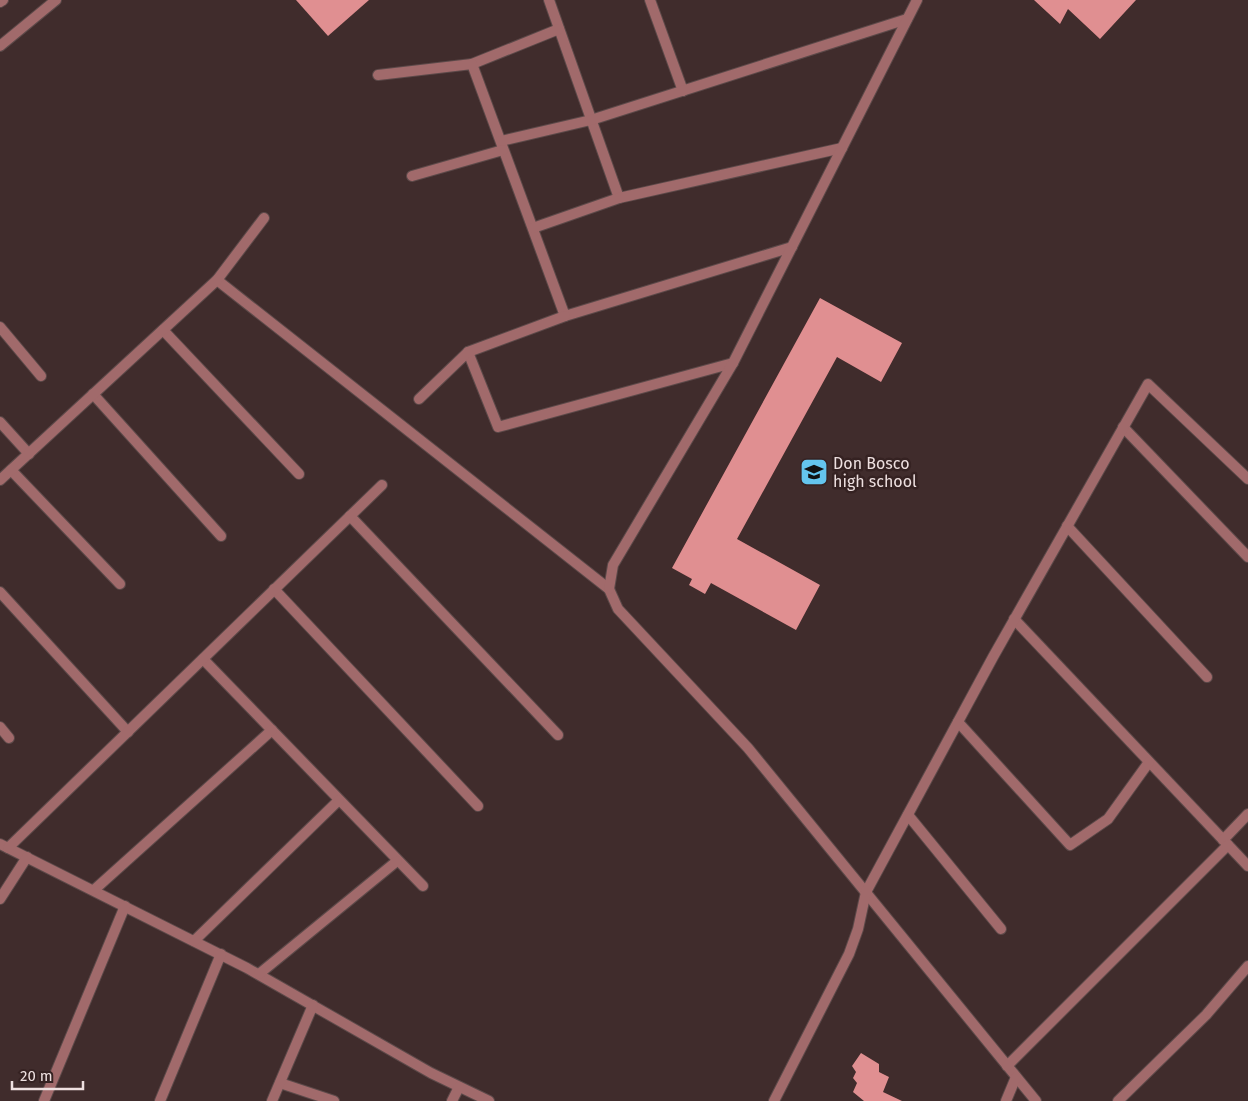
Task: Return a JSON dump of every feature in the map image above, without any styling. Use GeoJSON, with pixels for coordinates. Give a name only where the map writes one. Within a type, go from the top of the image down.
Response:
{"type":"FeatureCollection","features":[{"type":"Feature","properties":{"kind":"street"},"geometry":{"type":"LineString","coordinates":[[0,46],[56,0]]}},
{"type":"Feature","properties":{"kind":"street"},"geometry":{"type":"LineString","coordinates":[[549,0],[619,198]]}},
{"type":"Feature","properties":{"kind":"street"},"geometry":{"type":"LineString","coordinates":[[651,0],[683,91]]}},
{"type":"Feature","properties":{"kind":"street"},"geometry":{"type":"LineString","coordinates":[[609,589],[613,565],[733,363],[917,0]]}},
{"type":"Feature","properties":{"kind":"street"},"geometry":{"type":"LineString","coordinates":[[412,176],[502,145],[591,120],[907,19]]}},
{"type":"Feature","properties":{"kind":"street"},"geometry":{"type":"LineString","coordinates":[[378,75],[472,64],[559,29]]}},
{"type":"Feature","properties":{"kind":"street"},"geometry":{"type":"LineString","coordinates":[[472,64],[565,316]]}},
{"type":"Feature","properties":{"kind":"street"},"geometry":{"type":"LineString","coordinates":[[532,228],[619,198],[842,148]]}},
{"type":"Feature","properties":{"kind":"street"},"geometry":{"type":"LineString","coordinates":[[0,480],[217,280],[264,218]]}},
{"type":"Feature","properties":{"kind":"street"},"geometry":{"type":"LineString","coordinates":[[419,399],[468,352],[565,316],[792,247]]}},
{"type":"Feature","properties":{"kind":"street"},"geometry":{"type":"LineString","coordinates":[[217,280],[609,589],[618,609],[748,748],[1036,1101]]}},
{"type":"Feature","properties":{"kind":"street"},"geometry":{"type":"LineString","coordinates":[[0,327],[41,376]]}},
{"type":"Feature","properties":{"kind":"street"},"geometry":{"type":"LineString","coordinates":[[163,330],[299,474]]}},
{"type":"Feature","properties":{"kind":"street"},"geometry":{"type":"LineString","coordinates":[[468,352],[498,427],[733,363]]}},
{"type":"Feature","properties":{"kind":"street"},"geometry":{"type":"LineString","coordinates":[[774,1101],[850,954],[866,892],[1014,619],[1148,384],[1248,479]]}},
{"type":"Feature","properties":{"kind":"street"},"geometry":{"type":"LineString","coordinates":[[93,394],[221,536]]}},
{"type":"Feature","properties":{"kind":"street"},"geometry":{"type":"LineString","coordinates":[[0,422],[29,454]]}},
{"type":"Feature","properties":{"kind":"street"},"geometry":{"type":"LineString","coordinates":[[1123,427],[1248,558]]}},
{"type":"Feature","properties":{"kind":"street"},"geometry":{"type":"LineString","coordinates":[[12,470],[120,584]]}},
{"type":"Feature","properties":{"kind":"street"},"geometry":{"type":"LineString","coordinates":[[382,485],[128,732],[4,846],[259,974],[431,1073],[489,1101]]}},
{"type":"Feature","properties":{"kind":"street"},"geometry":{"type":"LineString","coordinates":[[350,516],[558,735]]}},
{"type":"Feature","properties":{"kind":"street"},"geometry":{"type":"LineString","coordinates":[[1067,526],[1207,677]]}},
{"type":"Feature","properties":{"kind":"street"},"geometry":{"type":"LineString","coordinates":[[274,589],[478,806]]}},
{"type":"Feature","properties":{"kind":"street"},"geometry":{"type":"LineString","coordinates":[[0,593],[128,732]]}},
{"type":"Feature","properties":{"kind":"street"},"geometry":{"type":"LineString","coordinates":[[1014,619],[1248,866]]}},
{"type":"Feature","properties":{"kind":"street"},"geometry":{"type":"LineString","coordinates":[[203,659],[423,886]]}},
{"type":"Feature","properties":{"kind":"street"},"geometry":{"type":"LineString","coordinates":[[958,722],[1070,846],[1108,819],[1149,762]]}},
{"type":"Feature","properties":{"kind":"street"},"geometry":{"type":"LineString","coordinates":[[0,727],[9,738]]}},
{"type":"Feature","properties":{"kind":"street"},"geometry":{"type":"LineString","coordinates":[[94,890],[272,730]]}},
{"type":"Feature","properties":{"kind":"street"},"geometry":{"type":"LineString","coordinates":[[194,941],[339,800]]}},
{"type":"Feature","properties":{"kind":"street"},"geometry":{"type":"LineString","coordinates":[[1007,1066],[1225,842],[1248,814]]}},
{"type":"Feature","properties":{"kind":"street"},"geometry":{"type":"LineString","coordinates":[[908,815],[1001,929]]}},
{"type":"Feature","properties":{"kind":"street"},"geometry":{"type":"LineString","coordinates":[[0,898],[27,856]]}},
{"type":"Feature","properties":{"kind":"street"},"geometry":{"type":"LineString","coordinates":[[259,974],[397,861]]}},
{"type":"Feature","properties":{"kind":"street"},"geometry":{"type":"LineString","coordinates":[[44,1101],[125,906]]}},
{"type":"Feature","properties":{"kind":"street"},"geometry":{"type":"LineString","coordinates":[[160,1101],[220,954]]}},
{"type":"Feature","properties":{"kind":"street"},"geometry":{"type":"LineString","coordinates":[[1118,1101],[1206,1015],[1248,966]]}},
{"type":"Feature","properties":{"kind":"street"},"geometry":{"type":"LineString","coordinates":[[272,1101],[313,1005]]}},
{"type":"Feature","properties":{"kind":"street"},"geometry":{"type":"LineString","coordinates":[[1006,1101],[1016,1077]]}},
{"type":"Feature","properties":{"kind":"street"},"geometry":{"type":"LineString","coordinates":[[280,1083],[334,1101]]}},
{"type":"Feature","properties":{"kind":"street"},"geometry":{"type":"LineString","coordinates":[[452,1101],[459,1087]]}},
{"type":"Feature","properties":{"kind":"building"},"geometry":{"type":"Polygon","coordinates":[[[296,0],[369,0],[328,36],[296,0]]]}},
{"type":"Feature","properties":{"kind":"building"},"geometry":{"type":"Polygon","coordinates":[[[1034,0],[1136,0],[1100,39],[1068,9],[1060,24],[1034,0]]]}},
{"type":"Feature","properties":{"kind":"building"},"geometry":{"type":"Polygon","coordinates":[[[820,298],[902,343],[881,382],[837,357],[737,539],[820,585],[796,630],[711,583],[705,594],[689,585],[692,579],[672,568],[820,298]]]}},
{"type":"Feature","properties":{"kind":"building"},"geometry":{"type":"Polygon","coordinates":[[[861,1053],[879,1064],[879,1072],[889,1077],[883,1092],[902,1101],[864,1101],[853,1092],[857,1083],[853,1078],[856,1072],[852,1066],[861,1053]]]}},
{"type":"Feature","properties":{"kind":"place","name":"Don Bosco high school"},"geometry":{"type":"Point","coordinates":[814,472]}}]}
